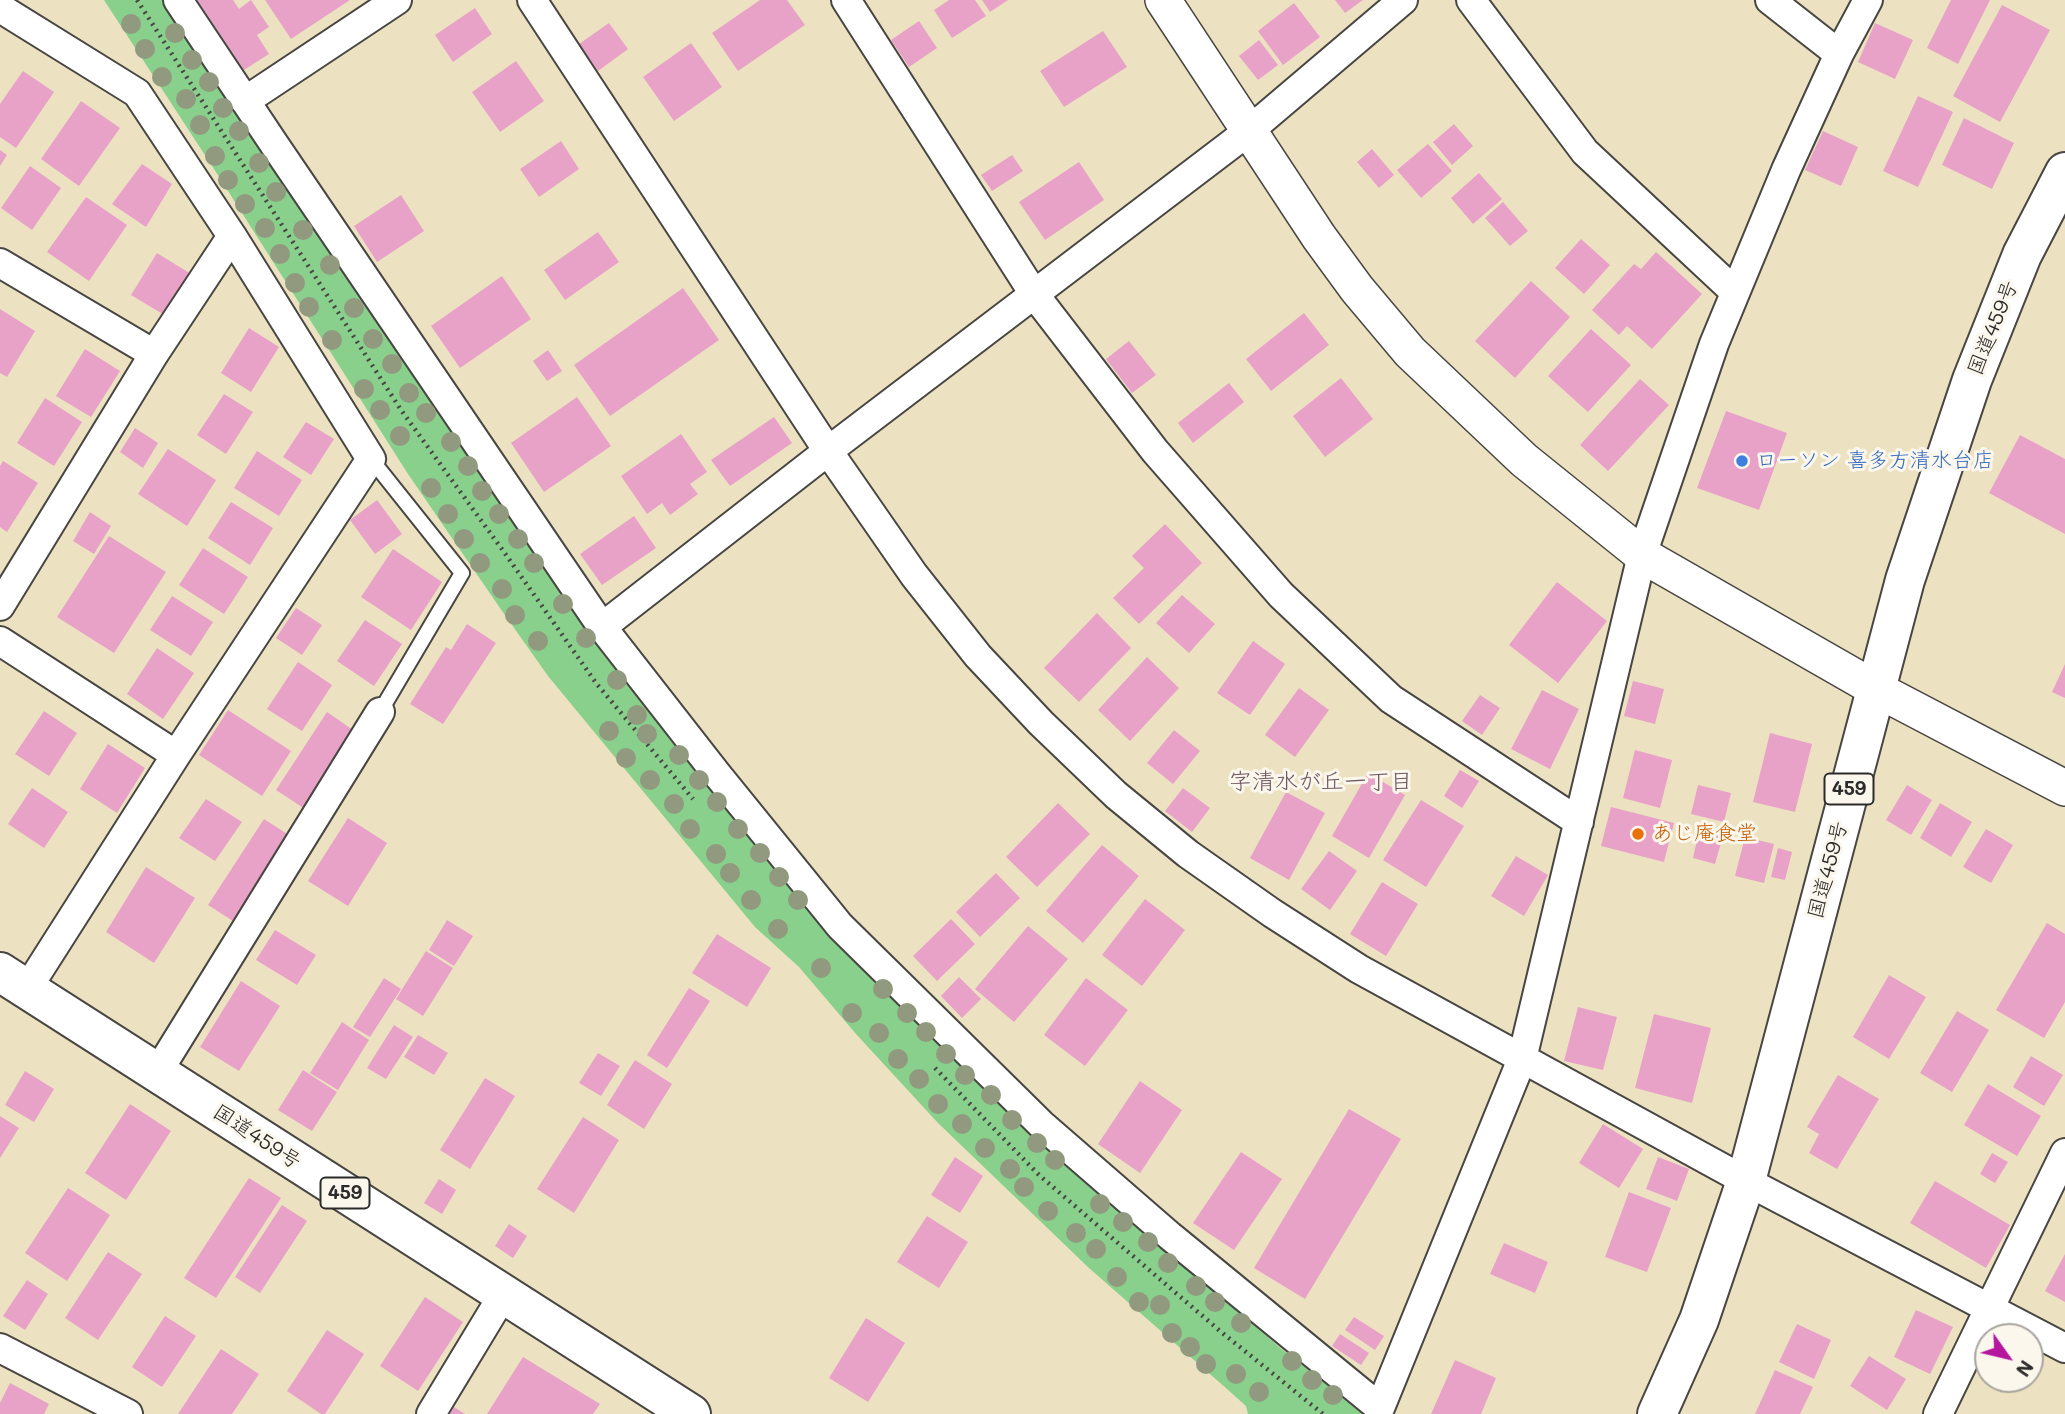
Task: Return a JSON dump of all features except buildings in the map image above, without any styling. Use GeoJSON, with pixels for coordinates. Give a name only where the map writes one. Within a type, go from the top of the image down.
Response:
{"type":"FeatureCollection","features":[{"type":"Feature","properties":{"kind":"highway","name":"国道459号"},"geometry":{"type":"LineString","coordinates":[[1657,1414],[1699,1320],[1746,1181],[1905,580],[1972,380],[2022,255],[2065,172]]}},
{"type":"Feature","properties":{"kind":"highway","name":"国道459号"},"geometry":{"type":"LineString","coordinates":[[14,980],[691,1414]]}},
{"type":"Feature","properties":{"kind":"street"},"geometry":{"type":"LineString","coordinates":[[178,0],[602,627],[839,926],[1041,1124],[1180,1244],[1380,1408],[1522,1059],[1642,555],[1714,344],[1786,170],[1839,54],[1868,0]]}},
{"type":"Feature","properties":{"kind":"street"},"geometry":{"type":"LineString","coordinates":[[245,101],[397,0]]}},
{"type":"Feature","properties":{"kind":"street"},"geometry":{"type":"LineString","coordinates":[[532,0],[828,451],[914,575],[978,656],[1041,723],[1116,795],[1188,854],[1359,970],[1746,1181],[2065,1348]]}},
{"type":"Feature","properties":{"kind":"street"},"geometry":{"type":"LineString","coordinates":[[846,0],[1034,294],[1155,451],[1281,595],[1391,699],[1579,822]]}},
{"type":"Feature","properties":{"kind":"street"},"geometry":{"type":"LineString","coordinates":[[1163,0],[1319,237],[1357,289],[1410,352],[1524,460],[1642,555],[1875,689],[2065,788]]}},
{"type":"Feature","properties":{"kind":"street"},"geometry":{"type":"LineString","coordinates":[[602,627],[828,451],[1250,130],[1403,0]]}},
{"type":"Feature","properties":{"kind":"street"},"geometry":{"type":"LineString","coordinates":[[1471,0],[1585,152],[1735,292]]}},
{"type":"Feature","properties":{"kind":"street"},"geometry":{"type":"LineString","coordinates":[[1770,0],[1839,54]]}},
{"type":"Feature","properties":{"kind":"street"},"geometry":{"type":"LineString","coordinates":[[0,8],[137,93],[232,236],[371,458],[176,755],[14,980]]}},
{"type":"Feature","properties":{"kind":"street"},"geometry":{"type":"LineString","coordinates":[[0,606],[153,354],[232,236]]}},
{"type":"Feature","properties":{"kind":"street"},"geometry":{"type":"LineString","coordinates":[[0,263],[153,354]]}},
{"type":"Feature","properties":{"kind":"street"},"geometry":{"type":"LineString","coordinates":[[0,641],[176,755]]}},
{"type":"Feature","properties":{"kind":"street"},"geometry":{"type":"LineString","coordinates":[[157,1073],[380,712]]}},
{"type":"Feature","properties":{"kind":"street"},"geometry":{"type":"LineString","coordinates":[[1938,1414],[2065,1153]]}},
{"type":"Feature","properties":{"kind":"street"},"geometry":{"type":"LineString","coordinates":[[431,1414],[503,1294]]}},
{"type":"Feature","properties":{"kind":"street"},"geometry":{"type":"LineString","coordinates":[[0,1348],[128,1414]]}},
{"type":"Feature","properties":{"kind":"lane"},"geometry":{"type":"LineString","coordinates":[[371,458],[462,573],[380,712]]}},
{"type":"Feature","properties":{"kind":"green space"},"geometry":{"type":"Polygon","coordinates":[[[104,0],[169,0],[647,697],[1071,1162],[1279,1347],[1366,1414],[1248,1414],[1246,1406],[1089,1268],[938,1123],[799,967],[755,927],[548,676],[500,608],[408,474],[104,0]]]}},
{"type":"Feature","properties":{"kind":"place","name":"ローソン 喜多方清水台店"},"geometry":{"type":"Point","coordinates":[1742,461]}},
{"type":"Feature","properties":{"kind":"place","name":"あじ庵食堂"},"geometry":{"type":"Point","coordinates":[1638,834]}},
{"type":"Feature","properties":{"kind":"district","name":"字清水が丘一丁目"},"geometry":{"type":"Point","coordinates":[1321,782]}}]}
